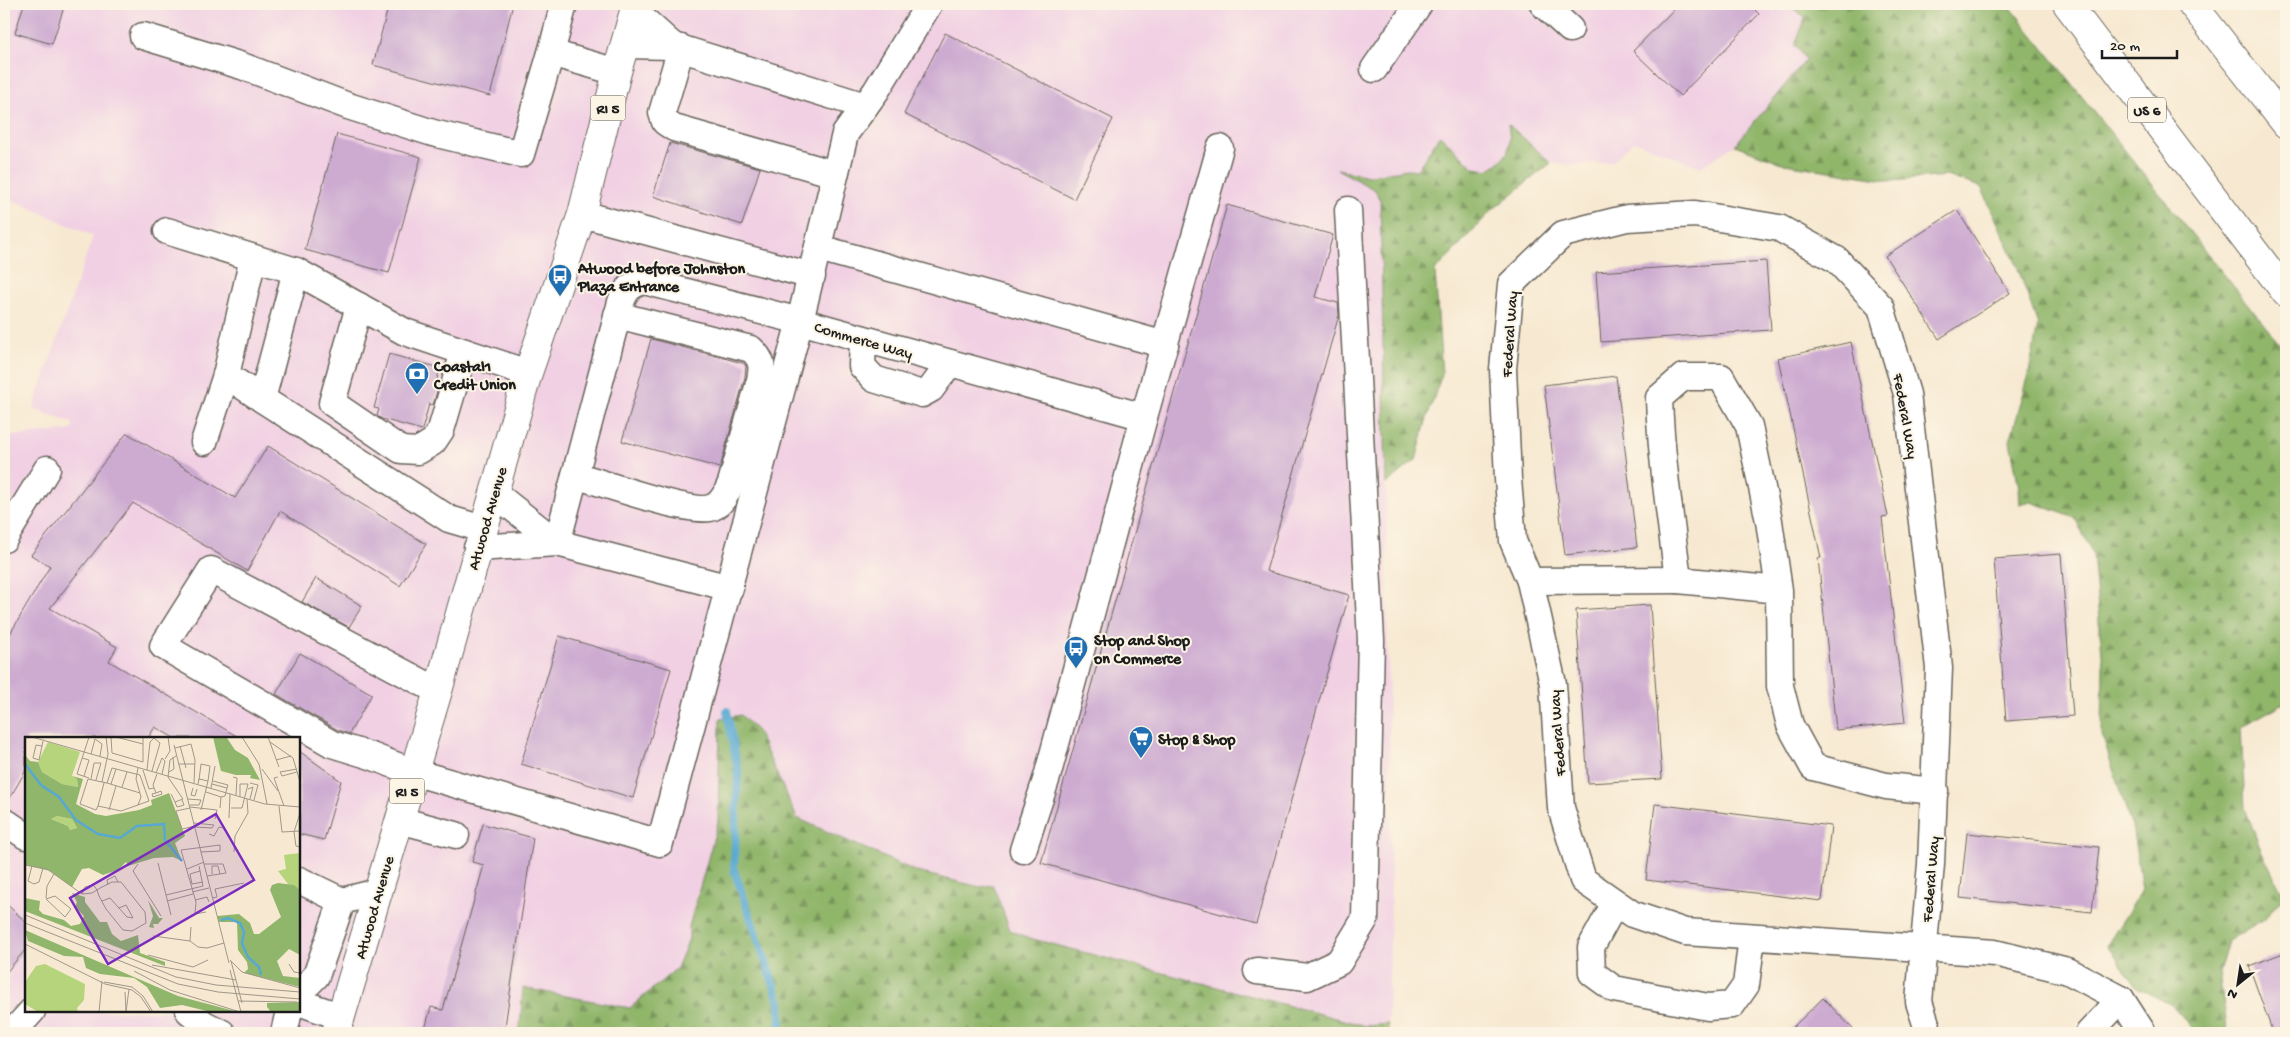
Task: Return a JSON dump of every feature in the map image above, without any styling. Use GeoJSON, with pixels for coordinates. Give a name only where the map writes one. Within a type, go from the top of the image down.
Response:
{"type":"FeatureCollection","features":[{"type":"Feature","properties":{"kind":"main road"},"geometry":{"type":"LineString","coordinates":[[2047,4],[2227,216]]}},
{"type":"Feature","properties":{"kind":"main road","name":"US 6"},"geometry":{"type":"LineString","coordinates":[[2067,4],[2286,293]]}},
{"type":"Feature","properties":{"kind":"main road"},"geometry":{"type":"LineString","coordinates":[[2192,4],[2286,124]]}},
{"type":"Feature","properties":{"kind":"main road"},"geometry":{"type":"LineString","coordinates":[[2198,4],[2220,39]]}},
{"type":"Feature","properties":{"kind":"main road","name":"Atwood Avenue"},"geometry":{"type":"LineString","coordinates":[[339,1025],[438,690],[528,373],[582,214],[616,72],[635,7]]}},
{"type":"Feature","properties":{"kind":"lane"},"geometry":{"type":"LineString","coordinates":[[143,36],[242,66],[348,106],[433,133],[521,154],[564,4]]}},
{"type":"Feature","properties":{"kind":"lane","name":"Commerce Way"},"geometry":{"type":"LineString","coordinates":[[929,4],[865,106],[845,134],[800,321],[1144,416]]}},
{"type":"Feature","properties":{"kind":"lane"},"geometry":{"type":"LineString","coordinates":[[1374,69],[1419,4]]}},
{"type":"Feature","properties":{"kind":"lane"},"geometry":{"type":"LineString","coordinates":[[1543,4],[1570,29]]}},
{"type":"Feature","properties":{"kind":"lane"},"geometry":{"type":"LineString","coordinates":[[635,7],[677,47]]}},
{"type":"Feature","properties":{"kind":"lane"},"geometry":{"type":"LineString","coordinates":[[625,45],[677,47],[865,106]]}},
{"type":"Feature","properties":{"kind":"lane"},"geometry":{"type":"LineString","coordinates":[[677,47],[662,113],[665,122],[674,128],[835,174]]}},
{"type":"Feature","properties":{"kind":"lane"},"geometry":{"type":"LineString","coordinates":[[550,53],[616,72]]}},
{"type":"Feature","properties":{"kind":"lane"},"geometry":{"type":"LineString","coordinates":[[1023,850],[1047,777],[1144,416],[1220,148]]}},
{"type":"Feature","properties":{"kind":"lane"},"geometry":{"type":"LineString","coordinates":[[1257,971],[1307,977],[1338,962],[1365,919],[1371,640],[1348,210]]}},
{"type":"Feature","properties":{"kind":"lane"},"geometry":{"type":"LineString","coordinates":[[582,214],[812,276]]}},
{"type":"Feature","properties":{"kind":"lane","name":"Federal Way"},"geometry":{"type":"LineString","coordinates":[[1923,949],[1932,864],[1939,668],[1907,394],[1881,307],[1837,260],[1779,228],[1695,214],[1627,218],[1563,234],[1511,284],[1504,370],[1508,479],[1513,541],[1530,581],[1553,684],[1561,808],[1583,880],[1632,914],[1685,932],[1923,949],[1995,953],[2068,972],[2121,999]]}},
{"type":"Feature","properties":{"kind":"lane"},"geometry":{"type":"LineString","coordinates":[[167,231],[296,271],[405,332],[528,373]]}},
{"type":"Feature","properties":{"kind":"lane"},"geometry":{"type":"LineString","coordinates":[[819,248],[1164,345]]}},
{"type":"Feature","properties":{"kind":"lane"},"geometry":{"type":"LineString","coordinates":[[204,442],[226,375],[253,258]]}},
{"type":"Feature","properties":{"kind":"lane"},"geometry":{"type":"LineString","coordinates":[[262,400],[296,271]]}},
{"type":"Feature","properties":{"kind":"lane"},"geometry":{"type":"LineString","coordinates":[[438,690],[212,570],[163,646],[332,744],[413,772],[660,843],[730,588],[800,321],[644,281],[632,284],[625,291],[617,315],[558,543]]}},
{"type":"Feature","properties":{"kind":"lane"},"geometry":{"type":"LineString","coordinates":[[359,306],[332,403],[401,450],[418,451],[433,442],[441,430],[464,352]]}},
{"type":"Feature","properties":{"kind":"lane"},"geometry":{"type":"LineString","coordinates":[[575,475],[683,507],[702,510],[714,507],[725,496],[760,380],[762,368],[760,357],[751,349],[617,315]]}},
{"type":"Feature","properties":{"kind":"lane"},"geometry":{"type":"LineString","coordinates":[[863,339],[862,366],[874,379],[922,394],[932,389],[950,363]]}},
{"type":"Feature","properties":{"kind":"lane"},"geometry":{"type":"LineString","coordinates":[[226,375],[262,400],[480,538],[558,543],[730,588]]}},
{"type":"Feature","properties":{"kind":"lane"},"geometry":{"type":"LineString","coordinates":[[1678,580],[1660,444],[1659,398],[1682,377],[1720,377],[1748,426],[1769,521],[1779,590],[1780,686],[1790,725],[1813,767],[1886,786],[1936,791]]}},
{"type":"Feature","properties":{"kind":"lane"},"geometry":{"type":"LineString","coordinates":[[4,539],[47,469]]}},
{"type":"Feature","properties":{"kind":"lane"},"geometry":{"type":"LineString","coordinates":[[494,493],[558,543]]}},
{"type":"Feature","properties":{"kind":"lane"},"geometry":{"type":"LineString","coordinates":[[1530,581],[1678,580],[1779,590]]}},
{"type":"Feature","properties":{"kind":"lane"},"geometry":{"type":"LineString","coordinates":[[399,820],[456,836]]}},
{"type":"Feature","properties":{"kind":"lane"},"geometry":{"type":"LineString","coordinates":[[300,880],[342,901],[377,892]]}},
{"type":"Feature","properties":{"kind":"lane"},"geometry":{"type":"LineString","coordinates":[[300,992],[316,976],[342,901]]}},
{"type":"Feature","properties":{"kind":"lane"},"geometry":{"type":"LineString","coordinates":[[1615,902],[1591,947],[1592,973],[1614,989],[1708,1007],[1732,1005],[1746,985],[1752,937]]}},
{"type":"Feature","properties":{"kind":"lane"},"geometry":{"type":"LineString","coordinates":[[1923,949],[1919,1002],[1930,1033]]}},
{"type":"Feature","properties":{"kind":"lane"},"geometry":{"type":"LineString","coordinates":[[2089,1033],[2121,999],[2143,1033]]}},
{"type":"Feature","properties":{"kind":"lane"},"geometry":{"type":"LineString","coordinates":[[300,1003],[339,1025]]}},
{"type":"Feature","properties":{"kind":"lane"},"geometry":{"type":"LineString","coordinates":[[12,1033],[31,1012]]}},
{"type":"Feature","properties":{"kind":"lane"},"geometry":{"type":"LineString","coordinates":[[284,1033],[289,1012]]}},
{"type":"Feature","properties":{"kind":"shaded area"},"geometry":{"type":"Polygon","coordinates":[[[4,4],[1788,4],[1805,18],[1795,45],[1807,60],[1735,145],[1701,167],[1634,141],[1612,162],[1575,165],[1551,163],[1508,124],[1511,143],[1504,160],[1488,170],[1474,168],[1440,135],[1417,170],[1407,169],[1368,176],[1339,170],[1375,190],[1380,199],[1391,890],[1388,1024],[1366,1026],[1029,938],[1010,930],[993,886],[980,887],[917,872],[797,818],[757,731],[720,719],[718,822],[689,927],[689,939],[677,968],[630,1008],[524,988],[518,1033],[4,1033],[4,437],[72,430],[73,423],[33,409],[93,236],[4,196],[4,4]]]}},
{"type":"Feature","properties":{"kind":"green space"},"geometry":{"type":"Polygon","coordinates":[[[1788,4],[2008,4],[2286,352],[2286,702],[2241,727],[2245,808],[2262,853],[2284,896],[2265,918],[2228,941],[2219,973],[2228,1033],[2197,1033],[2172,1005],[2138,988],[2107,945],[2142,890],[2133,831],[2102,735],[2103,666],[2093,554],[2075,518],[2031,502],[2020,505],[2019,488],[2010,441],[2028,378],[2038,325],[2015,260],[1981,187],[1946,176],[1892,181],[1785,164],[1735,145],[1806,60],[1795,45],[1805,18],[1788,4]]]}},
{"type":"Feature","properties":{"kind":"green space"},"geometry":{"type":"Polygon","coordinates":[[[1508,124],[1551,163],[1491,211],[1435,271],[1442,374],[1427,418],[1416,460],[1386,484],[1380,199],[1375,190],[1337,169],[1368,176],[1407,169],[1417,170],[1440,135],[1474,168],[1488,170],[1501,160],[1508,151],[1510,140],[1508,124]]]}},
{"type":"Feature","properties":{"kind":"green space"},"geometry":{"type":"Polygon","coordinates":[[[741,715],[757,731],[797,818],[917,872],[980,887],[993,885],[1010,930],[1029,938],[1366,1026],[1388,1024],[1388,1033],[518,1033],[523,988],[630,1008],[677,968],[689,939],[689,927],[718,822],[720,719],[741,715]]]}},
{"type":"Feature","properties":{"kind":"building"},"geometry":{"type":"Polygon","coordinates":[[[24,4],[65,4],[52,44],[15,33],[24,4]]]}},
{"type":"Feature","properties":{"kind":"building"},"geometry":{"type":"Polygon","coordinates":[[[389,4],[513,4],[490,96],[373,65],[389,4]]]}},
{"type":"Feature","properties":{"kind":"building"},"geometry":{"type":"Polygon","coordinates":[[[1679,4],[1749,4],[1759,14],[1680,96],[1633,51],[1679,4]]]}},
{"type":"Feature","properties":{"kind":"building"},"geometry":{"type":"Polygon","coordinates":[[[945,33],[1113,119],[1074,199],[904,114],[945,33]]]}},
{"type":"Feature","properties":{"kind":"building"},"geometry":{"type":"Polygon","coordinates":[[[337,134],[421,157],[389,273],[305,250],[337,134]]]}},
{"type":"Feature","properties":{"kind":"building"},"geometry":{"type":"Polygon","coordinates":[[[670,143],[760,168],[742,225],[653,196],[670,143]]]}},
{"type":"Feature","properties":{"kind":"building"},"geometry":{"type":"Polygon","coordinates":[[[1227,205],[1333,235],[1315,297],[1338,303],[1339,315],[1266,571],[1349,595],[1256,924],[1041,863],[1227,205]]]}},
{"type":"Feature","properties":{"kind":"building"},"geometry":{"type":"Polygon","coordinates":[[[1957,210],[2010,293],[1939,339],[1885,256],[1957,210]]]}},
{"type":"Feature","properties":{"kind":"building"},"geometry":{"type":"Polygon","coordinates":[[[1766,261],[1771,330],[1601,342],[1596,272],[1766,261]]]}},
{"type":"Feature","properties":{"kind":"building"},"geometry":{"type":"Polygon","coordinates":[[[651,339],[743,363],[746,366],[745,377],[720,468],[622,441],[651,339]]]}},
{"type":"Feature","properties":{"kind":"building"},"geometry":{"type":"Polygon","coordinates":[[[1851,342],[1888,516],[1882,517],[1905,723],[1836,730],[1818,558],[1821,558],[1778,358],[1851,342]]]}},
{"type":"Feature","properties":{"kind":"building","name":"Coastal1 Credit Union"},"geometry":{"type":"Polygon","coordinates":[[[389,354],[440,368],[437,380],[440,381],[433,405],[429,404],[422,430],[377,416],[379,409],[374,408],[389,354]]]}},
{"type":"Feature","properties":{"kind":"building"},"geometry":{"type":"Polygon","coordinates":[[[1616,376],[1637,547],[1565,555],[1544,385],[1616,376]]]}},
{"type":"Feature","properties":{"kind":"building"},"geometry":{"type":"Polygon","coordinates":[[[127,433],[235,498],[268,446],[426,544],[400,586],[280,511],[247,571],[133,503],[50,608],[117,647],[109,661],[238,737],[172,737],[155,727],[149,737],[25,737],[25,772],[4,808],[4,644],[50,566],[31,555],[127,433]]]}},
{"type":"Feature","properties":{"kind":"building"},"geometry":{"type":"Polygon","coordinates":[[[2061,554],[2073,716],[2006,721],[1994,559],[2061,554]]]}},
{"type":"Feature","properties":{"kind":"building"},"geometry":{"type":"Polygon","coordinates":[[[316,578],[362,606],[349,627],[302,602],[316,578]]]}},
{"type":"Feature","properties":{"kind":"building"},"geometry":{"type":"Polygon","coordinates":[[[1650,605],[1662,779],[1588,783],[1576,610],[1650,605]]]}},
{"type":"Feature","properties":{"kind":"building"},"geometry":{"type":"Polygon","coordinates":[[[559,636],[671,669],[633,798],[521,764],[559,636]]]}},
{"type":"Feature","properties":{"kind":"building"},"geometry":{"type":"Polygon","coordinates":[[[300,653],[372,694],[349,734],[338,730],[276,694],[300,653]]]}},
{"type":"Feature","properties":{"kind":"building"},"geometry":{"type":"Polygon","coordinates":[[[300,752],[341,781],[324,840],[300,834],[300,752]]]}},
{"type":"Feature","properties":{"kind":"building"},"geometry":{"type":"Polygon","coordinates":[[[1655,804],[1831,826],[1822,901],[1646,880],[1655,804]]]}},
{"type":"Feature","properties":{"kind":"building"},"geometry":{"type":"Polygon","coordinates":[[[483,824],[533,838],[504,1033],[424,1033],[431,1007],[443,1010],[484,865],[472,862],[483,824]]]}},
{"type":"Feature","properties":{"kind":"building"},"geometry":{"type":"Polygon","coordinates":[[[1967,833],[2099,847],[2092,912],[1960,898],[1967,833]]]}},
{"type":"Feature","properties":{"kind":"building"},"geometry":{"type":"Polygon","coordinates":[[[4,902],[25,921],[25,950],[4,975],[4,902]]]}},
{"type":"Feature","properties":{"kind":"building"},"geometry":{"type":"Polygon","coordinates":[[[2286,952],[2286,1033],[2273,1033],[2249,966],[2286,952]]]}},
{"type":"Feature","properties":{"kind":"building"},"geometry":{"type":"Polygon","coordinates":[[[1823,998],[1857,1033],[1787,1033],[1823,998]]]}},
{"type":"Feature","properties":{"kind":"waterway"},"geometry":{"type":"LineString","coordinates":[[727,711],[738,771],[734,870],[780,1003],[781,1033]]}},
{"type":"Feature","properties":{"kind":"place","name":"Atwood before Johnston Plaza Entrance"},"geometry":{"type":"Point","coordinates":[560,297]}},
{"type":"Feature","properties":{"kind":"place","name":"Coastal1 Credit Union"},"geometry":{"type":"Point","coordinates":[417,395]}},
{"type":"Feature","properties":{"kind":"place","name":"Stop and Shop on Commerce"},"geometry":{"type":"Point","coordinates":[1076,669]}},
{"type":"Feature","properties":{"kind":"place","name":"Stop & Shop"},"geometry":{"type":"Point","coordinates":[1141,759]}}]}
